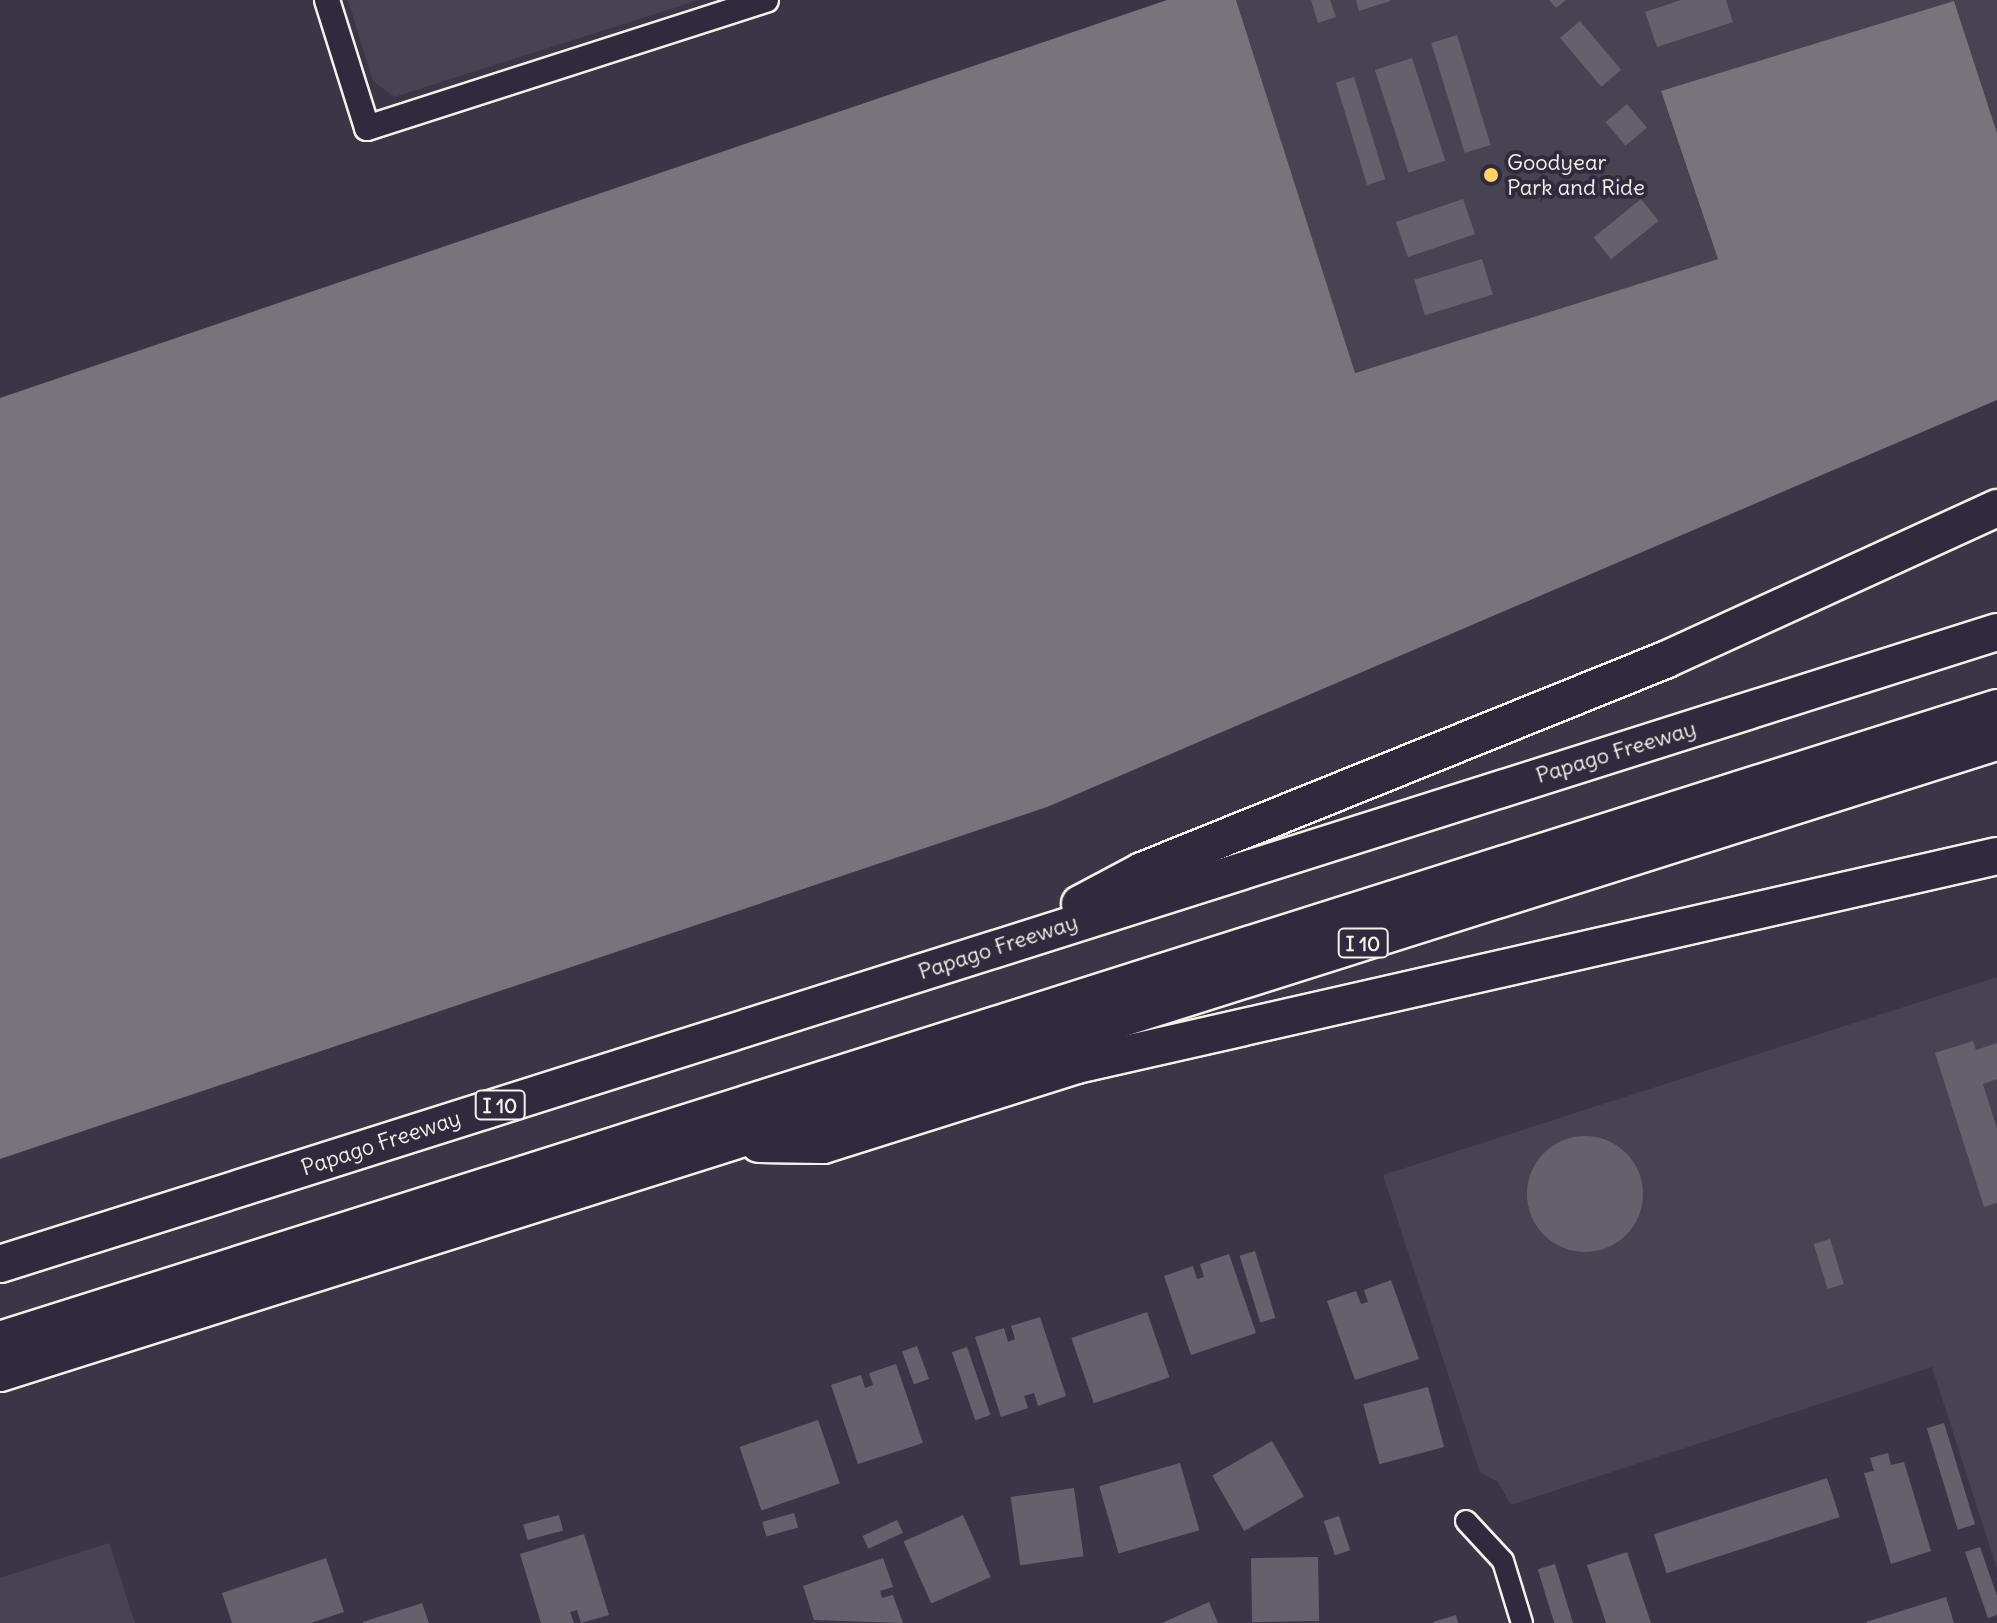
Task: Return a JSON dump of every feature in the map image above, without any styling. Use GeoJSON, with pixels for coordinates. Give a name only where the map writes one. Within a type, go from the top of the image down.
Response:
{"type":"FeatureCollection","features":[{"type":"Feature","properties":{"kind":"highway"},"geometry":{"type":"LineString","coordinates":[[1001,946],[1142,871],[1665,660],[1997,508]]}},
{"type":"Feature","properties":{"kind":"highway","name":"Papago Freeway"},"geometry":{"type":"LineString","coordinates":[[0,1264],[1997,632]]}},
{"type":"Feature","properties":{"kind":"highway"},"geometry":{"type":"LineString","coordinates":[[0,1340],[1997,708]]}},
{"type":"Feature","properties":{"kind":"highway","name":"I 10"},"geometry":{"type":"LineString","coordinates":[[0,1373],[1997,742]]}},
{"type":"Feature","properties":{"kind":"highway"},"geometry":{"type":"LineString","coordinates":[[729,1144],[823,1145],[1077,1065],[1997,856]]}},
{"type":"Feature","properties":{"kind":"street"},"geometry":{"type":"LineString","coordinates":[[327,0],[367,128],[766,0]]}},
{"type":"Feature","properties":{"kind":"street"},"geometry":{"type":"LineString","coordinates":[[1466,1521],[1503,1561],[1522,1623]]}},
{"type":"Feature","properties":{"kind":"shaded area"},"geometry":{"type":"Polygon","coordinates":[[[348,0],[699,0],[394,97],[373,81],[348,0]]]}},
{"type":"Feature","properties":{"kind":"shaded area"},"geometry":{"type":"Polygon","coordinates":[[[1167,0],[1236,0],[1355,373],[1718,259],[1661,91],[1954,1],[1997,133],[1997,400],[1047,807],[0,1159],[0,398],[1167,0]]]}},
{"type":"Feature","properties":{"kind":"shaded area","name":"Goodyear Park and Ride"},"geometry":{"type":"Polygon","coordinates":[[[1236,0],[1997,0],[1997,133],[1954,1],[1661,92],[1718,259],[1354,373],[1236,0]]]}},
{"type":"Feature","properties":{"kind":"shaded area"},"geometry":{"type":"Polygon","coordinates":[[[1997,977],[1997,1569],[1932,1367],[1511,1505],[1498,1482],[1480,1472],[1383,1175],[1997,977]]]}},
{"type":"Feature","properties":{"kind":"shaded area"},"geometry":{"type":"Polygon","coordinates":[[[109,1543],[135,1623],[0,1623],[0,1578],[109,1543]]]}},
{"type":"Feature","properties":{"kind":"building"},"geometry":{"type":"Polygon","coordinates":[[[1311,0],[1330,0],[1336,17],[1318,23],[1311,0]]]}},
{"type":"Feature","properties":{"kind":"building"},"geometry":{"type":"Polygon","coordinates":[[[1356,0],[1390,0],[1390,1],[1359,11],[1356,0]]]}},
{"type":"Feature","properties":{"kind":"building"},"geometry":{"type":"Polygon","coordinates":[[[1549,0],[1566,0],[1556,8],[1549,0]]]}},
{"type":"Feature","properties":{"kind":"building"},"geometry":{"type":"Polygon","coordinates":[[[1681,0],[1726,0],[1733,22],[1657,47],[1645,12],[1681,0]]]}},
{"type":"Feature","properties":{"kind":"building"},"geometry":{"type":"Polygon","coordinates":[[[1580,21],[1621,70],[1601,87],[1560,38],[1580,21]]]}},
{"type":"Feature","properties":{"kind":"building"},"geometry":{"type":"Polygon","coordinates":[[[1457,35],[1491,145],[1465,153],[1431,43],[1457,35]]]}},
{"type":"Feature","properties":{"kind":"building"},"geometry":{"type":"Polygon","coordinates":[[[1412,58],[1445,161],[1408,173],[1375,70],[1412,58]]]}},
{"type":"Feature","properties":{"kind":"building"},"geometry":{"type":"Polygon","coordinates":[[[1354,77],[1385,179],[1367,185],[1336,83],[1354,77]]]}},
{"type":"Feature","properties":{"kind":"building"},"geometry":{"type":"Polygon","coordinates":[[[1627,104],[1647,128],[1625,146],[1606,122],[1627,104]]]}},
{"type":"Feature","properties":{"kind":"building"},"geometry":{"type":"Polygon","coordinates":[[[1463,199],[1475,234],[1408,257],[1396,222],[1463,199]]]}},
{"type":"Feature","properties":{"kind":"building"},"geometry":{"type":"Polygon","coordinates":[[[1641,199],[1659,221],[1611,259],[1594,237],[1641,199]]]}},
{"type":"Feature","properties":{"kind":"building"},"geometry":{"type":"Polygon","coordinates":[[[1482,259],[1493,294],[1425,315],[1414,280],[1482,259]]]}},
{"type":"Feature","properties":{"kind":"building"},"geometry":{"type":"Polygon","coordinates":[[[1973,1041],[1976,1050],[1997,1043],[1997,1079],[1983,1084],[1997,1129],[1997,1203],[1984,1207],[1935,1053],[1973,1041]]]}},
{"type":"Feature","properties":{"kind":"building"},"geometry":{"type":"Polygon","coordinates":[[[1585,1136],[1607,1140],[1626,1153],[1639,1172],[1643,1194],[1639,1216],[1626,1235],[1607,1248],[1585,1252],[1563,1248],[1544,1235],[1531,1216],[1527,1194],[1531,1172],[1544,1153],[1563,1140],[1585,1136]]]}},
{"type":"Feature","properties":{"kind":"building"},"geometry":{"type":"Polygon","coordinates":[[[1830,1239],[1844,1284],[1827,1289],[1814,1244],[1830,1239]]]}},
{"type":"Feature","properties":{"kind":"building"},"geometry":{"type":"Polygon","coordinates":[[[1255,1251],[1275,1318],[1260,1323],[1240,1256],[1255,1251]]]}},
{"type":"Feature","properties":{"kind":"building"},"geometry":{"type":"Polygon","coordinates":[[[1229,1254],[1256,1333],[1191,1355],[1164,1276],[1193,1266],[1197,1279],[1204,1277],[1200,1264],[1229,1254]]]}},
{"type":"Feature","properties":{"kind":"building"},"geometry":{"type":"Polygon","coordinates":[[[1391,1280],[1419,1359],[1355,1380],[1327,1301],[1356,1291],[1361,1304],[1368,1302],[1364,1290],[1391,1280]]]}},
{"type":"Feature","properties":{"kind":"building"},"geometry":{"type":"Polygon","coordinates":[[[1147,1312],[1169,1377],[1094,1403],[1071,1338],[1147,1312]]]}},
{"type":"Feature","properties":{"kind":"building"},"geometry":{"type":"Polygon","coordinates":[[[1040,1317],[1066,1396],[1038,1406],[1034,1393],[1024,1396],[1028,1408],[1001,1417],[975,1337],[1004,1328],[1008,1342],[1015,1339],[1011,1326],[1040,1317]]]}},
{"type":"Feature","properties":{"kind":"building"},"geometry":{"type":"Polygon","coordinates":[[[917,1346],[929,1379],[914,1384],[902,1351],[917,1346]]]}},
{"type":"Feature","properties":{"kind":"building"},"geometry":{"type":"Polygon","coordinates":[[[967,1347],[990,1415],[975,1420],[952,1352],[967,1347]]]}},
{"type":"Feature","properties":{"kind":"building"},"geometry":{"type":"Polygon","coordinates":[[[896,1364],[923,1443],[858,1464],[831,1385],[861,1375],[865,1388],[873,1385],[869,1373],[896,1364]]]}},
{"type":"Feature","properties":{"kind":"building"},"geometry":{"type":"Polygon","coordinates":[[[1428,1387],[1444,1447],[1379,1464],[1363,1404],[1428,1387]]]}},
{"type":"Feature","properties":{"kind":"building"},"geometry":{"type":"Polygon","coordinates":[[[818,1420],[840,1483],[761,1510],[740,1447],[818,1420]]]}},
{"type":"Feature","properties":{"kind":"building"},"geometry":{"type":"Polygon","coordinates":[[[1944,1423],[1975,1524],[1958,1530],[1927,1428],[1944,1423]]]}},
{"type":"Feature","properties":{"kind":"building"},"geometry":{"type":"Polygon","coordinates":[[[1272,1441],[1304,1496],[1244,1531],[1212,1476],[1272,1441]]]}},
{"type":"Feature","properties":{"kind":"building"},"geometry":{"type":"Polygon","coordinates":[[[1888,1453],[1891,1465],[1904,1462],[1931,1551],[1891,1564],[1864,1473],[1874,1471],[1870,1458],[1888,1453]]]}},
{"type":"Feature","properties":{"kind":"building"},"geometry":{"type":"Polygon","coordinates":[[[1180,1463],[1199,1530],[1119,1553],[1099,1486],[1180,1463]]]}},
{"type":"Feature","properties":{"kind":"building"},"geometry":{"type":"Polygon","coordinates":[[[1827,1478],[1840,1517],[1667,1573],[1654,1534],[1827,1478]]]}},
{"type":"Feature","properties":{"kind":"building"},"geometry":{"type":"Polygon","coordinates":[[[1074,1488],[1084,1556],[1020,1565],[1011,1497],[1074,1488]]]}},
{"type":"Feature","properties":{"kind":"building"},"geometry":{"type":"Polygon","coordinates":[[[794,1513],[798,1527],[766,1537],[762,1522],[794,1513]]]}},
{"type":"Feature","properties":{"kind":"building"},"geometry":{"type":"Polygon","coordinates":[[[559,1515],[563,1530],[527,1540],[523,1525],[559,1515]]]}},
{"type":"Feature","properties":{"kind":"building"},"geometry":{"type":"Polygon","coordinates":[[[963,1515],[991,1577],[931,1604],[904,1541],[963,1515]]]}},
{"type":"Feature","properties":{"kind":"building"},"geometry":{"type":"Polygon","coordinates":[[[1339,1516],[1350,1550],[1335,1555],[1324,1521],[1339,1516]]]}},
{"type":"Feature","properties":{"kind":"building"},"geometry":{"type":"Polygon","coordinates":[[[897,1520],[903,1533],[868,1549],[863,1536],[897,1520]]]}},
{"type":"Feature","properties":{"kind":"building"},"geometry":{"type":"Polygon","coordinates":[[[584,1534],[609,1615],[581,1623],[577,1610],[570,1612],[574,1623],[541,1623],[520,1554],[584,1534]]]}},
{"type":"Feature","properties":{"kind":"building"},"geometry":{"type":"Polygon","coordinates":[[[1980,1547],[1997,1596],[1997,1615],[1988,1618],[1965,1552],[1980,1547]]]}},
{"type":"Feature","properties":{"kind":"building"},"geometry":{"type":"Polygon","coordinates":[[[1627,1552],[1651,1623],[1606,1623],[1587,1565],[1627,1552]]]}},
{"type":"Feature","properties":{"kind":"building"},"geometry":{"type":"Polygon","coordinates":[[[1318,1557],[1319,1621],[1252,1622],[1251,1558],[1318,1557]]]}},
{"type":"Feature","properties":{"kind":"building"},"geometry":{"type":"Polygon","coordinates":[[[326,1558],[344,1612],[311,1623],[232,1623],[222,1593],[326,1558]]]}},
{"type":"Feature","properties":{"kind":"building"},"geometry":{"type":"Polygon","coordinates":[[[883,1558],[893,1587],[880,1591],[882,1598],[893,1595],[903,1623],[814,1620],[803,1586],[883,1558]]]}},
{"type":"Feature","properties":{"kind":"building"},"geometry":{"type":"Polygon","coordinates":[[[1555,1564],[1573,1623],[1554,1623],[1538,1569],[1555,1564]]]}},
{"type":"Feature","properties":{"kind":"building"},"geometry":{"type":"Polygon","coordinates":[[[1946,1597],[1954,1623],[1866,1622],[1946,1597]]]}},
{"type":"Feature","properties":{"kind":"building"},"geometry":{"type":"Polygon","coordinates":[[[1209,1602],[1218,1623],[1162,1623],[1209,1602]]]}},
{"type":"Feature","properties":{"kind":"building"},"geometry":{"type":"Polygon","coordinates":[[[422,1603],[429,1623],[363,1623],[363,1622],[422,1603]]]}},
{"type":"Feature","properties":{"kind":"building"},"geometry":{"type":"Polygon","coordinates":[[[1456,1615],[1458,1623],[1433,1622],[1456,1615]]]}},
{"type":"Feature","properties":{"kind":"place","name":"Goodyear Park and Ride"},"geometry":{"type":"Point","coordinates":[1491,175]}}]}
